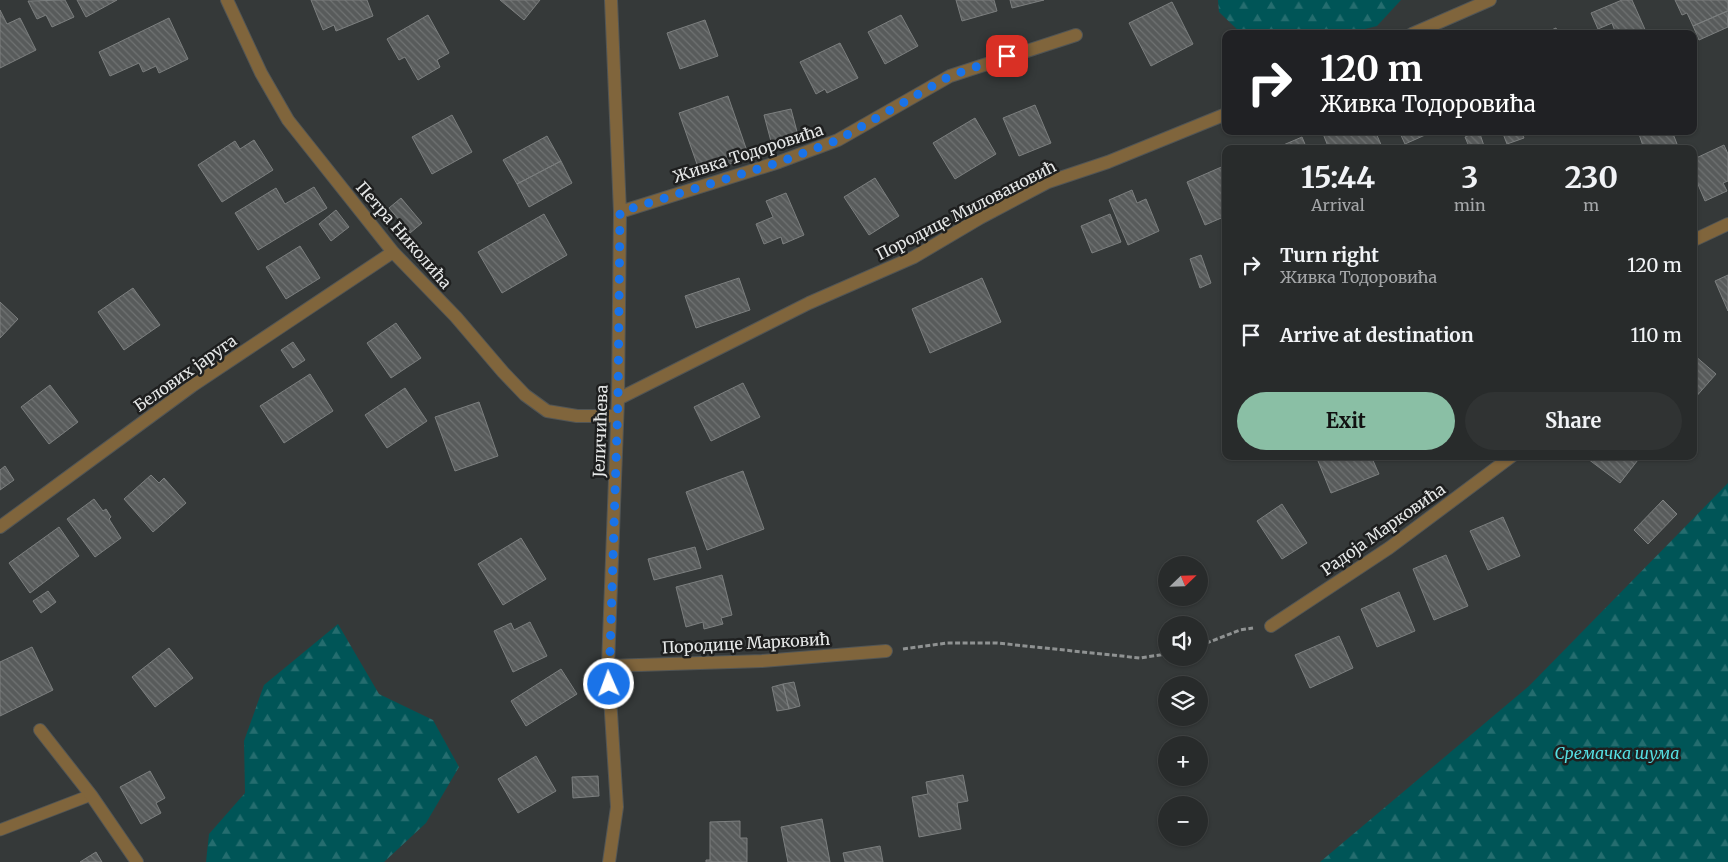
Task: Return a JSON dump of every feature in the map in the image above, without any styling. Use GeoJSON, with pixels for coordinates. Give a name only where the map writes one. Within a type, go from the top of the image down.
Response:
{"type":"FeatureCollection","features":[{"type":"Feature","properties":{"kind":"street","name":"Петра Николића"},"geometry":{"type":"LineString","coordinates":[[227,0],[261,74],[288,120],[393,252],[456,317],[525,395],[548,411],[577,416],[617,416]]}},
{"type":"Feature","properties":{"kind":"street","name":"Јеличићева"},"geometry":{"type":"LineString","coordinates":[[609,862],[617,807],[608,666],[618,399],[620,212],[610,0]]}},
{"type":"Feature","properties":{"kind":"street"},"geometry":{"type":"LineString","coordinates":[[1421,30],[1490,0]]}},
{"type":"Feature","properties":{"kind":"street","name":"Живка Тодоровића"},"geometry":{"type":"LineString","coordinates":[[620,212],[780,162],[838,140],[950,76],[1076,35]]}},
{"type":"Feature","properties":{"kind":"street","name":"Породице Миловановић"},"geometry":{"type":"LineString","coordinates":[[618,399],[809,303],[914,257],[980,218],[1048,182],[1108,162],[1222,116]]}},
{"type":"Feature","properties":{"kind":"street"},"geometry":{"type":"LineString","coordinates":[[1697,239],[1728,224]]}},
{"type":"Feature","properties":{"kind":"street","name":"Белових јаруга"},"geometry":{"type":"LineString","coordinates":[[0,527],[192,386],[393,252]]}},
{"type":"Feature","properties":{"kind":"street","name":"Радоја Марковића"},"geometry":{"type":"LineString","coordinates":[[1271,626],[1389,548],[1507,460]]}},
{"type":"Feature","properties":{"kind":"street","name":"Породице Марковић"},"geometry":{"type":"LineString","coordinates":[[608,666],[762,661],[886,651]]}},
{"type":"Feature","properties":{"kind":"street"},"geometry":{"type":"LineString","coordinates":[[40,730],[91,795],[137,862]]}},
{"type":"Feature","properties":{"kind":"lane"},"geometry":{"type":"LineString","coordinates":[[0,830],[91,795]]}},
{"type":"Feature","properties":{"kind":"path"},"geometry":{"type":"LineString","coordinates":[[1208,642],[1240,630],[1271,626]]}},
{"type":"Feature","properties":{"kind":"path"},"geometry":{"type":"LineString","coordinates":[[886,651],[948,644],[997,643],[1140,658],[1158,655]]}},
{"type":"Feature","properties":{"kind":"green space"},"geometry":{"type":"Polygon","coordinates":[[[1218,0],[1401,0],[1377,26],[1361,30],[1238,30],[1219,12],[1218,0]]]}},
{"type":"Feature","properties":{"kind":"green space","name":"Сремачка шума"},"geometry":{"type":"Polygon","coordinates":[[[1728,483],[1728,862],[1320,862],[1529,686],[1728,483]]]}},
{"type":"Feature","properties":{"kind":"green space"},"geometry":{"type":"Polygon","coordinates":[[[338,624],[379,694],[433,720],[459,767],[426,823],[384,862],[206,862],[209,834],[245,793],[244,741],[264,685],[338,624]]]}},
{"type":"Feature","properties":{"kind":"building"},"geometry":{"type":"Polygon","coordinates":[[[65,0],[74,17],[52,27],[46,15],[37,19],[28,1],[65,0]]]}},
{"type":"Feature","properties":{"kind":"building"},"geometry":{"type":"Polygon","coordinates":[[[77,0],[117,0],[86,17],[77,0]]]}},
{"type":"Feature","properties":{"kind":"building"},"geometry":{"type":"Polygon","coordinates":[[[311,0],[367,0],[373,16],[336,31],[334,25],[323,30],[311,0]]]}},
{"type":"Feature","properties":{"kind":"building"},"geometry":{"type":"Polygon","coordinates":[[[500,0],[540,0],[524,20],[500,0]]]}},
{"type":"Feature","properties":{"kind":"building"},"geometry":{"type":"Polygon","coordinates":[[[956,0],[994,0],[997,11],[962,21],[956,0]]]}},
{"type":"Feature","properties":{"kind":"building"},"geometry":{"type":"Polygon","coordinates":[[[1010,0],[1044,0],[1012,8],[1010,0]]]}},
{"type":"Feature","properties":{"kind":"building"},"geometry":{"type":"Polygon","coordinates":[[[1622,0],[1632,0],[1645,30],[1615,30],[1612,23],[1598,29],[1591,13],[1622,0]]]}},
{"type":"Feature","properties":{"kind":"building"},"geometry":{"type":"Polygon","coordinates":[[[1675,0],[1728,0],[1728,11],[1693,26],[1687,13],[1682,15],[1675,0]]]}},
{"type":"Feature","properties":{"kind":"building"},"geometry":{"type":"Polygon","coordinates":[[[1172,2],[1193,44],[1151,66],[1129,23],[1172,2]]]}},
{"type":"Feature","properties":{"kind":"building"},"geometry":{"type":"Polygon","coordinates":[[[0,10],[7,24],[20,18],[36,50],[0,68],[0,10]]]}},
{"type":"Feature","properties":{"kind":"building"},"geometry":{"type":"Polygon","coordinates":[[[1727,11],[1728,27],[1699,40],[1697,30],[1695,30],[1693,26],[1727,11]]]}},
{"type":"Feature","properties":{"kind":"building"},"geometry":{"type":"Polygon","coordinates":[[[428,15],[449,53],[437,60],[440,67],[418,80],[405,57],[399,60],[387,39],[428,15]]]}},
{"type":"Feature","properties":{"kind":"building"},"geometry":{"type":"Polygon","coordinates":[[[901,15],[918,46],[885,64],[868,32],[901,15]]]}},
{"type":"Feature","properties":{"kind":"building"},"geometry":{"type":"Polygon","coordinates":[[[169,18],[188,59],[159,73],[156,66],[143,72],[139,63],[110,76],[99,52],[169,18]]]}},
{"type":"Feature","properties":{"kind":"building"},"geometry":{"type":"Polygon","coordinates":[[[705,20],[718,56],[680,69],[667,33],[705,20]]]}},
{"type":"Feature","properties":{"kind":"building"},"geometry":{"type":"Polygon","coordinates":[[[840,43],[858,78],[827,93],[825,89],[816,94],[800,62],[840,43]]]}},
{"type":"Feature","properties":{"kind":"building"},"geometry":{"type":"Polygon","coordinates":[[[728,96],[747,151],[742,152],[744,159],[716,169],[713,162],[698,167],[679,113],[728,96]]]}},
{"type":"Feature","properties":{"kind":"building"},"geometry":{"type":"Polygon","coordinates":[[[1035,105],[1051,143],[1019,156],[1003,118],[1035,105]]]}},
{"type":"Feature","properties":{"kind":"building"},"geometry":{"type":"Polygon","coordinates":[[[791,109],[800,143],[773,149],[764,115],[791,109]]]}},
{"type":"Feature","properties":{"kind":"building"},"geometry":{"type":"Polygon","coordinates":[[[452,115],[472,152],[432,174],[412,137],[452,115]]]}},
{"type":"Feature","properties":{"kind":"building"},"geometry":{"type":"Polygon","coordinates":[[[975,118],[996,154],[955,179],[933,143],[975,118]]]}},
{"type":"Feature","properties":{"kind":"building"},"geometry":{"type":"Polygon","coordinates":[[[1324,135],[1377,135],[1381,145],[1327,145],[1324,135]]]}},
{"type":"Feature","properties":{"kind":"building"},"geometry":{"type":"Polygon","coordinates":[[[1401,135],[1425,135],[1405,144],[1401,135]]]}},
{"type":"Feature","properties":{"kind":"building"},"geometry":{"type":"Polygon","coordinates":[[[1480,135],[1484,145],[1468,145],[1465,137],[1480,135]]]}},
{"type":"Feature","properties":{"kind":"building"},"geometry":{"type":"Polygon","coordinates":[[[1504,135],[1523,135],[1524,138],[1507,144],[1504,135]]]}},
{"type":"Feature","properties":{"kind":"building"},"geometry":{"type":"Polygon","coordinates":[[[1639,135],[1674,135],[1677,144],[1674,145],[1643,145],[1639,135]]]}},
{"type":"Feature","properties":{"kind":"building"},"geometry":{"type":"Polygon","coordinates":[[[547,136],[561,161],[517,184],[503,160],[547,136]]]}},
{"type":"Feature","properties":{"kind":"building"},"geometry":{"type":"Polygon","coordinates":[[[1302,137],[1305,145],[1283,145],[1302,137]]]}},
{"type":"Feature","properties":{"kind":"building"},"geometry":{"type":"Polygon","coordinates":[[[254,140],[273,170],[222,202],[198,165],[235,141],[240,149],[254,140]]]}},
{"type":"Feature","properties":{"kind":"building"},"geometry":{"type":"Polygon","coordinates":[[[1724,145],[1728,154],[1728,181],[1723,183],[1727,191],[1705,201],[1697,182],[1697,158],[1724,145]]]}},
{"type":"Feature","properties":{"kind":"building"},"geometry":{"type":"Polygon","coordinates":[[[561,161],[572,183],[529,207],[517,184],[561,161]]]}},
{"type":"Feature","properties":{"kind":"building"},"geometry":{"type":"Polygon","coordinates":[[[1222,167],[1222,218],[1205,225],[1187,182],[1222,167]]]}},
{"type":"Feature","properties":{"kind":"building"},"geometry":{"type":"Polygon","coordinates":[[[875,178],[899,216],[869,235],[844,197],[875,178]]]}},
{"type":"Feature","properties":{"kind":"building"},"geometry":{"type":"Polygon","coordinates":[[[314,187],[327,208],[258,250],[235,213],[276,188],[285,204],[314,187]]]}},
{"type":"Feature","properties":{"kind":"building"},"geometry":{"type":"Polygon","coordinates":[[[1132,190],[1137,203],[1146,199],[1159,231],[1128,245],[1109,200],[1132,190]]]}},
{"type":"Feature","properties":{"kind":"building"},"geometry":{"type":"Polygon","coordinates":[[[786,193],[804,235],[783,244],[781,237],[764,244],[756,224],[773,217],[766,201],[786,193]]]}},
{"type":"Feature","properties":{"kind":"building"},"geometry":{"type":"Polygon","coordinates":[[[401,198],[422,223],[410,233],[389,208],[401,198]]]}},
{"type":"Feature","properties":{"kind":"building"},"geometry":{"type":"Polygon","coordinates":[[[336,210],[349,227],[331,241],[319,224],[336,210]]]}},
{"type":"Feature","properties":{"kind":"building"},"geometry":{"type":"Polygon","coordinates":[[[544,214],[567,255],[502,293],[478,252],[544,214]]]}},
{"type":"Feature","properties":{"kind":"building"},"geometry":{"type":"Polygon","coordinates":[[[1110,214],[1121,242],[1092,253],[1081,226],[1110,214]]]}},
{"type":"Feature","properties":{"kind":"building"},"geometry":{"type":"Polygon","coordinates":[[[300,246],[320,278],[286,299],[266,267],[300,246]]]}},
{"type":"Feature","properties":{"kind":"building"},"geometry":{"type":"Polygon","coordinates":[[[1201,255],[1211,283],[1200,288],[1190,259],[1201,255]]]}},
{"type":"Feature","properties":{"kind":"building"},"geometry":{"type":"Polygon","coordinates":[[[1728,275],[1728,311],[1715,281],[1728,275]]]}},
{"type":"Feature","properties":{"kind":"building"},"geometry":{"type":"Polygon","coordinates":[[[739,278],[750,310],[696,328],[685,296],[739,278]]]}},
{"type":"Feature","properties":{"kind":"building"},"geometry":{"type":"Polygon","coordinates":[[[982,278],[1001,322],[930,353],[912,309],[982,278]]]}},
{"type":"Feature","properties":{"kind":"building"},"geometry":{"type":"Polygon","coordinates":[[[133,288],[160,325],[124,350],[98,312],[133,288]]]}},
{"type":"Feature","properties":{"kind":"building"},"geometry":{"type":"Polygon","coordinates":[[[0,302],[18,319],[0,338],[0,302]]]}},
{"type":"Feature","properties":{"kind":"building"},"geometry":{"type":"Polygon","coordinates":[[[396,323],[421,358],[391,378],[367,343],[396,323]]]}},
{"type":"Feature","properties":{"kind":"building"},"geometry":{"type":"Polygon","coordinates":[[[293,342],[305,360],[293,368],[281,350],[293,342]]]}},
{"type":"Feature","properties":{"kind":"building"},"geometry":{"type":"Polygon","coordinates":[[[1697,358],[1716,374],[1697,396],[1697,358]]]}},
{"type":"Feature","properties":{"kind":"building"},"geometry":{"type":"Polygon","coordinates":[[[310,374],[333,411],[284,443],[260,406],[310,374]]]}},
{"type":"Feature","properties":{"kind":"building"},"geometry":{"type":"Polygon","coordinates":[[[743,383],[760,417],[711,441],[694,407],[743,383]]]}},
{"type":"Feature","properties":{"kind":"building"},"geometry":{"type":"Polygon","coordinates":[[[50,385],[78,422],[49,444],[21,407],[50,385]]]}},
{"type":"Feature","properties":{"kind":"building"},"geometry":{"type":"Polygon","coordinates":[[[405,388],[427,421],[387,448],[365,415],[405,388]]]}},
{"type":"Feature","properties":{"kind":"building"},"geometry":{"type":"Polygon","coordinates":[[[479,402],[498,456],[455,471],[435,417],[479,402]]]}},
{"type":"Feature","properties":{"kind":"building"},"geometry":{"type":"Polygon","coordinates":[[[1318,460],[1373,460],[1379,474],[1331,493],[1318,460]]]}},
{"type":"Feature","properties":{"kind":"building"},"geometry":{"type":"Polygon","coordinates":[[[1589,460],[1638,460],[1620,483],[1589,460]]]}},
{"type":"Feature","properties":{"kind":"building"},"geometry":{"type":"Polygon","coordinates":[[[5,466],[14,480],[0,490],[0,470],[5,466]]]}},
{"type":"Feature","properties":{"kind":"building"},"geometry":{"type":"Polygon","coordinates":[[[743,471],[764,529],[707,550],[686,492],[743,471]]]}},
{"type":"Feature","properties":{"kind":"building"},"geometry":{"type":"Polygon","coordinates":[[[151,475],[159,483],[164,478],[186,503],[153,532],[124,499],[151,475]]]}},
{"type":"Feature","properties":{"kind":"building"},"geometry":{"type":"Polygon","coordinates":[[[94,499],[103,511],[106,509],[111,517],[109,519],[121,538],[95,557],[67,519],[94,499]]]}},
{"type":"Feature","properties":{"kind":"building"},"geometry":{"type":"Polygon","coordinates":[[[1663,500],[1677,514],[1648,544],[1634,530],[1663,500]]]}},
{"type":"Feature","properties":{"kind":"building"},"geometry":{"type":"Polygon","coordinates":[[[1282,504],[1307,543],[1282,559],[1257,521],[1282,504]]]}},
{"type":"Feature","properties":{"kind":"building"},"geometry":{"type":"Polygon","coordinates":[[[1503,517],[1520,556],[1488,570],[1470,531],[1503,517]]]}},
{"type":"Feature","properties":{"kind":"building"},"geometry":{"type":"Polygon","coordinates":[[[59,527],[79,556],[30,593],[9,563],[59,527]]]}},
{"type":"Feature","properties":{"kind":"building"},"geometry":{"type":"Polygon","coordinates":[[[521,538],[546,579],[503,605],[478,564],[521,538]]]}},
{"type":"Feature","properties":{"kind":"building"},"geometry":{"type":"Polygon","coordinates":[[[695,547],[701,568],[654,580],[648,559],[695,547]]]}},
{"type":"Feature","properties":{"kind":"building"},"geometry":{"type":"Polygon","coordinates":[[[1446,555],[1468,606],[1434,620],[1413,569],[1446,555]]]}},
{"type":"Feature","properties":{"kind":"building"},"geometry":{"type":"Polygon","coordinates":[[[722,575],[732,615],[721,618],[723,624],[704,629],[703,622],[686,627],[676,587],[722,575]]]}},
{"type":"Feature","properties":{"kind":"building"},"geometry":{"type":"Polygon","coordinates":[[[48,591],[56,602],[41,613],[33,601],[48,591]]]}},
{"type":"Feature","properties":{"kind":"building"},"geometry":{"type":"Polygon","coordinates":[[[1399,592],[1415,631],[1377,647],[1361,609],[1399,592]]]}},
{"type":"Feature","properties":{"kind":"building"},"geometry":{"type":"Polygon","coordinates":[[[530,622],[547,656],[513,672],[494,631],[511,623],[514,630],[530,622]]]}},
{"type":"Feature","properties":{"kind":"building"},"geometry":{"type":"Polygon","coordinates":[[[1339,636],[1353,668],[1310,688],[1295,655],[1339,636]]]}},
{"type":"Feature","properties":{"kind":"building"},"geometry":{"type":"Polygon","coordinates":[[[32,647],[53,690],[0,716],[0,662],[32,647]]]}},
{"type":"Feature","properties":{"kind":"building"},"geometry":{"type":"Polygon","coordinates":[[[169,648],[193,678],[155,707],[132,677],[169,648]]]}},
{"type":"Feature","properties":{"kind":"building"},"geometry":{"type":"Polygon","coordinates":[[[561,669],[577,694],[526,726],[511,701],[561,669]]]}},
{"type":"Feature","properties":{"kind":"building"},"geometry":{"type":"Polygon","coordinates":[[[794,682],[800,706],[789,709],[783,684],[794,682]]]}},
{"type":"Feature","properties":{"kind":"building"},"geometry":{"type":"Polygon","coordinates":[[[783,684],[789,709],[777,711],[772,687],[783,684]]]}},
{"type":"Feature","properties":{"kind":"building"},"geometry":{"type":"Polygon","coordinates":[[[536,756],[556,791],[518,813],[498,779],[536,756]]]}},
{"type":"Feature","properties":{"kind":"building"},"geometry":{"type":"Polygon","coordinates":[[[150,771],[165,798],[156,803],[161,813],[141,824],[120,787],[150,771]]]}},
{"type":"Feature","properties":{"kind":"building"},"geometry":{"type":"Polygon","coordinates":[[[963,775],[968,801],[957,803],[961,829],[919,837],[912,797],[928,794],[926,782],[963,775]]]}},
{"type":"Feature","properties":{"kind":"building"},"geometry":{"type":"Polygon","coordinates":[[[598,776],[599,796],[573,798],[572,777],[598,776]]]}},
{"type":"Feature","properties":{"kind":"building"},"geometry":{"type":"Polygon","coordinates":[[[822,819],[830,862],[788,862],[781,827],[822,819]]]}},
{"type":"Feature","properties":{"kind":"building"},"geometry":{"type":"Polygon","coordinates":[[[740,821],[740,838],[747,838],[747,862],[706,862],[706,860],[710,860],[710,822],[740,821]]]}},
{"type":"Feature","properties":{"kind":"building"},"geometry":{"type":"Polygon","coordinates":[[[880,846],[883,862],[845,862],[843,853],[880,846]]]}},
{"type":"Feature","properties":{"kind":"building"},"geometry":{"type":"Polygon","coordinates":[[[96,852],[102,862],[80,862],[96,852]]]}},
{"type":"Feature","properties":{"kind":"route"},"geometry":{"type":"LineString","coordinates":[[609,684],[608,666],[618,399],[620,212],[780,162],[838,140],[950,76],[1007,56]]}}]}
